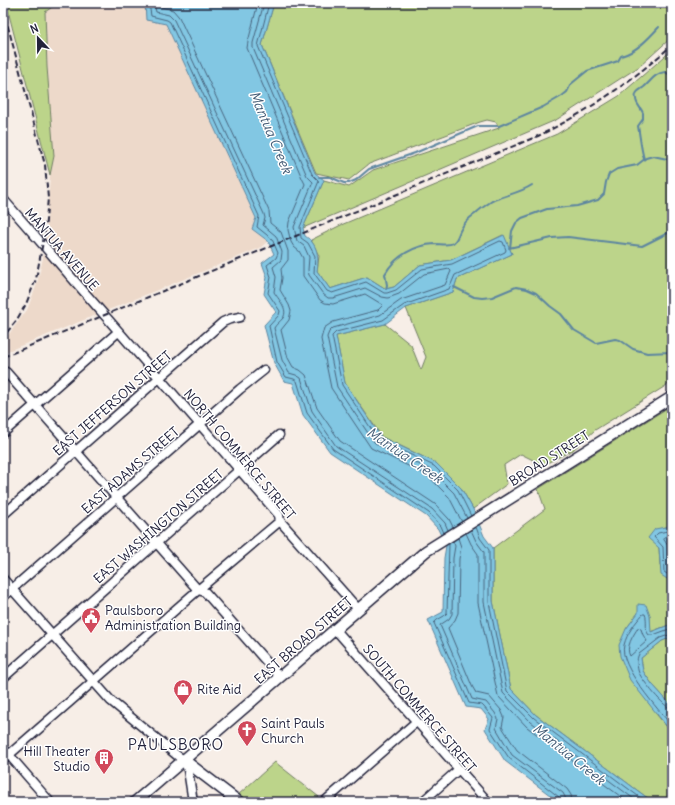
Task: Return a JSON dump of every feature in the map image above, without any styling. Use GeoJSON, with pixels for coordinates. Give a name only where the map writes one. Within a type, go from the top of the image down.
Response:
{"type":"FeatureCollection","features":[{"type":"Feature","properties":{"kind":"main road","name":"BROAD STREET"},"geometry":{"type":"LineString","coordinates":[[440,541],[672,397]]}},
{"type":"Feature","properties":{"kind":"main road","name":"EAST BROAD STREET"},"geometry":{"type":"LineString","coordinates":[[136,802],[414,560],[440,541]]}},
{"type":"Feature","properties":{"kind":"main road"},"geometry":{"type":"LineString","coordinates":[[184,760],[239,802]]}},
{"type":"Feature","properties":{"kind":"street","name":"MANTUA AVENUE"},"geometry":{"type":"LineString","coordinates":[[3,199],[104,314]]}},
{"type":"Feature","properties":{"kind":"street","name":"NORTH COMMERCE STREET"},"geometry":{"type":"LineString","coordinates":[[104,314],[118,332],[279,515],[280,521],[358,609]]}},
{"type":"Feature","properties":{"kind":"street","name":"EAST JEFFERSON STREET"},"geometry":{"type":"LineString","coordinates":[[3,515],[223,322],[240,317]]}},
{"type":"Feature","properties":{"kind":"street"},"geometry":{"type":"LineString","coordinates":[[3,433],[118,332]]}},
{"type":"Feature","properties":{"kind":"street","name":"EAST ADAMS STREET"},"geometry":{"type":"LineString","coordinates":[[3,596],[240,389],[264,370]]}},
{"type":"Feature","properties":{"kind":"street"},"geometry":{"type":"LineString","coordinates":[[6,373],[198,590],[205,592],[280,677]]}},
{"type":"Feature","properties":{"kind":"street","name":"EAST WASHINGTON STREET"},"geometry":{"type":"LineString","coordinates":[[3,678],[279,436]]}},
{"type":"Feature","properties":{"kind":"street"},"geometry":{"type":"LineString","coordinates":[[6,758],[198,590],[280,521]]}},
{"type":"Feature","properties":{"kind":"street"},"geometry":{"type":"LineString","coordinates":[[3,578],[93,681],[121,710],[184,760],[188,770],[193,802]]}},
{"type":"Feature","properties":{"kind":"street","name":"SOUTH COMMERCE STREET"},"geometry":{"type":"LineString","coordinates":[[335,630],[488,802]]}},
{"type":"Feature","properties":{"kind":"street"},"geometry":{"type":"LineString","coordinates":[[324,802],[416,722]]}},
{"type":"Feature","properties":{"kind":"street"},"geometry":{"type":"LineString","coordinates":[[3,748],[6,758],[50,802]]}},
{"type":"Feature","properties":{"kind":"street"},"geometry":{"type":"LineString","coordinates":[[422,802],[458,770]]}},
{"type":"Feature","properties":{"kind":"shaded area"},"geometry":{"type":"Polygon","coordinates":[[[58,3],[145,3],[147,19],[166,24],[256,218],[252,229],[268,241],[260,248],[3,353],[3,342],[27,310],[37,284],[45,249],[50,175],[54,156],[47,67],[45,12],[58,3]]]}},
{"type":"Feature","properties":{"kind":"green space"},"geometry":{"type":"Polygon","coordinates":[[[6,3],[58,3],[45,12],[47,67],[54,156],[50,175],[6,3]]]}},
{"type":"Feature","properties":{"kind":"green space"},"geometry":{"type":"Polygon","coordinates":[[[274,3],[672,3],[672,37],[640,66],[556,120],[303,228],[324,180],[349,187],[373,170],[499,128],[496,122],[487,120],[480,122],[369,164],[349,180],[316,173],[262,45],[274,3]]]}},
{"type":"Feature","properties":{"kind":"green space"},"geometry":{"type":"Polygon","coordinates":[[[672,50],[672,382],[595,430],[573,450],[537,468],[533,460],[521,454],[504,465],[507,484],[473,509],[461,488],[436,463],[382,437],[345,383],[336,336],[385,324],[411,345],[421,370],[426,357],[406,308],[453,292],[457,279],[512,254],[503,235],[451,260],[420,265],[394,287],[386,289],[367,277],[330,289],[317,271],[319,256],[311,240],[341,225],[557,134],[619,96],[672,50]]]}},
{"type":"Feature","properties":{"kind":"green space"},"geometry":{"type":"Polygon","coordinates":[[[672,405],[672,527],[671,526],[659,548],[660,566],[672,582],[672,622],[669,625],[650,632],[650,616],[638,613],[626,629],[657,715],[672,733],[672,802],[653,802],[536,715],[511,689],[493,601],[493,548],[545,509],[538,489],[672,405]]]}},
{"type":"Feature","properties":{"kind":"green space"},"geometry":{"type":"Polygon","coordinates":[[[672,637],[672,706],[652,684],[643,671],[641,658],[662,641],[672,637]]]}},
{"type":"Feature","properties":{"kind":"green space"},"geometry":{"type":"Polygon","coordinates":[[[275,762],[319,797],[313,802],[247,802],[238,795],[275,762]]]}},
{"type":"Feature","properties":{"kind":"water","name":"Mantua Creek"},"geometry":{"type":"Polygon","coordinates":[[[145,3],[274,3],[262,45],[315,173],[324,180],[303,228],[305,236],[313,243],[317,251],[317,271],[330,289],[367,277],[386,289],[394,287],[420,265],[451,260],[504,235],[512,254],[457,279],[453,292],[406,308],[385,324],[336,336],[345,383],[381,437],[436,463],[461,488],[473,509],[484,536],[493,548],[493,601],[511,689],[536,715],[653,802],[559,802],[505,761],[485,729],[489,719],[481,709],[466,707],[428,620],[443,612],[444,558],[446,546],[438,529],[426,516],[330,452],[303,415],[293,383],[284,381],[274,363],[264,325],[276,312],[264,294],[267,277],[262,263],[274,254],[268,241],[252,229],[256,218],[166,24],[146,20],[145,3]]]}},
{"type":"Feature","properties":{"kind":"water"},"geometry":{"type":"Polygon","coordinates":[[[671,526],[672,582],[661,575],[659,548],[648,538],[655,529],[671,526]]]}},
{"type":"Feature","properties":{"kind":"water"},"geometry":{"type":"Polygon","coordinates":[[[638,604],[646,605],[650,616],[651,632],[669,625],[672,622],[672,637],[662,641],[641,658],[643,671],[652,684],[672,706],[672,733],[630,680],[620,656],[619,645],[626,629],[638,613],[638,604]]]}},
{"type":"Feature","properties":{"kind":"waterway"},"geometry":{"type":"LineString","coordinates":[[319,177],[330,177],[344,183],[349,183],[356,180],[369,169],[415,153],[478,126],[499,126],[543,107],[567,92],[571,84],[587,71],[618,61],[621,56],[637,48],[659,27]]}},
{"type":"Feature","properties":{"kind":"waterway"},"geometry":{"type":"LineString","coordinates":[[644,159],[638,126],[643,119],[643,113],[637,103],[636,95],[658,74],[665,72],[672,76]]}},
{"type":"Feature","properties":{"kind":"waterway"},"geometry":{"type":"LineString","coordinates":[[510,248],[512,231],[516,223],[522,218],[547,209],[577,206],[598,200],[604,194],[609,174],[617,169],[637,165],[646,158],[653,156],[672,160]]}},
{"type":"Feature","properties":{"kind":"waterway"},"geometry":{"type":"LineString","coordinates":[[386,289],[387,285],[385,274],[400,257],[413,249],[420,247],[453,243],[465,223],[483,207],[492,201],[523,190],[532,185]]}},
{"type":"Feature","properties":{"kind":"waterway"},"geometry":{"type":"LineString","coordinates":[[509,248],[552,238],[568,237],[642,246],[672,231]]}},
{"type":"Feature","properties":{"kind":"waterway"},"geometry":{"type":"LineString","coordinates":[[454,287],[474,297],[482,298],[492,297],[516,287],[527,289],[536,293],[561,314],[574,330],[596,343],[615,339],[620,340],[633,349],[647,353],[672,352]]}},
{"type":"Feature","properties":{"kind":"railway"},"geometry":{"type":"LineString","coordinates":[[3,8],[45,165],[48,198],[45,231],[36,279],[26,304],[16,321],[3,337]]}},
{"type":"Feature","properties":{"kind":"railway"},"geometry":{"type":"LineString","coordinates":[[3,357],[538,136],[574,117],[625,84],[672,45]]}},
{"type":"Feature","properties":{"kind":"place","name":"Paulsboro Administration Building"},"geometry":{"type":"Point","coordinates":[91,634]}},
{"type":"Feature","properties":{"kind":"place","name":"Rite Aid"},"geometry":{"type":"Point","coordinates":[183,706]}},
{"type":"Feature","properties":{"kind":"place","name":"Saint Pauls Church"},"geometry":{"type":"Point","coordinates":[247,747]}},
{"type":"Feature","properties":{"kind":"place","name":"Hill Theater Studio"},"geometry":{"type":"Point","coordinates":[104,775]}},
{"type":"Feature","properties":{"kind":"district","name":"PAULSBORO"},"geometry":{"type":"Point","coordinates":[176,745]}}]}
